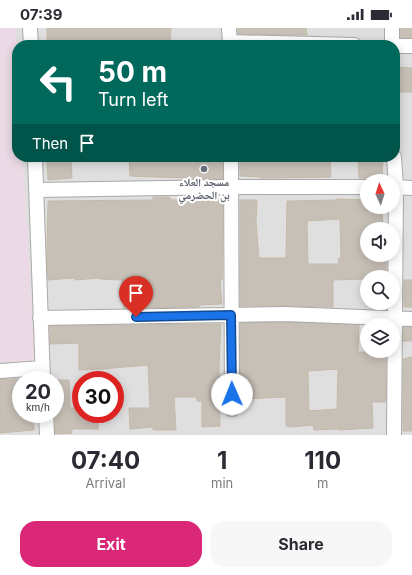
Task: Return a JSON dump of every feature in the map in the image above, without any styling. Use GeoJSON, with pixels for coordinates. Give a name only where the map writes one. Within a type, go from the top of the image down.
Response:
{"type":"FeatureCollection","features":[{"type":"Feature","properties":{"kind":"street"},"geometry":{"type":"LineString","coordinates":[[30,28],[30,40]]}},
{"type":"Feature","properties":{"kind":"street"},"geometry":{"type":"LineString","coordinates":[[229,28],[230,40]]}},
{"type":"Feature","properties":{"kind":"street"},"geometry":{"type":"LineString","coordinates":[[392,28],[393,40]]}},
{"type":"Feature","properties":{"kind":"street"},"geometry":{"type":"LineString","coordinates":[[400,45],[412,46]]}},
{"type":"Feature","properties":{"kind":"street"},"geometry":{"type":"LineString","coordinates":[[35,162],[43,371]]}},
{"type":"Feature","properties":{"kind":"street"},"geometry":{"type":"LineString","coordinates":[[231,162],[232,410]]}},
{"type":"Feature","properties":{"kind":"street"},"geometry":{"type":"LineString","coordinates":[[394,162],[395,174]]}},
{"type":"Feature","properties":{"kind":"street"},"geometry":{"type":"LineString","coordinates":[[36,190],[360,187]]}},
{"type":"Feature","properties":{"kind":"street"},"geometry":{"type":"LineString","coordinates":[[400,187],[412,188]]}},
{"type":"Feature","properties":{"kind":"street"},"geometry":{"type":"LineString","coordinates":[[40,318],[285,314],[396,318],[395,214]]}},
{"type":"Feature","properties":{"kind":"street"},"geometry":{"type":"LineString","coordinates":[[400,318],[412,319]]}},
{"type":"Feature","properties":{"kind":"street"},"geometry":{"type":"LineString","coordinates":[[394,435],[395,358]]}},
{"type":"Feature","properties":{"kind":"street"},"geometry":{"type":"LineString","coordinates":[[0,371],[12,372]]}},
{"type":"Feature","properties":{"kind":"street"},"geometry":{"type":"LineString","coordinates":[[46,423],[47,435]]}},
{"type":"Feature","properties":{"kind":"shaded area"},"geometry":{"type":"Polygon","coordinates":[[[0,28],[412,28],[412,435],[0,435],[0,28]]]}},
{"type":"Feature","properties":{"kind":"shaded area"},"geometry":{"type":"Polygon","coordinates":[[[0,28],[16,28],[16,40],[12,40],[12,162],[23,162],[35,363],[0,364],[0,28]]]}},
{"type":"Feature","properties":{"kind":"building"},"geometry":{"type":"Polygon","coordinates":[[[47,28],[171,28],[170,40],[47,40],[47,28]]]}},
{"type":"Feature","properties":{"kind":"building"},"geometry":{"type":"Polygon","coordinates":[[[238,28],[306,28],[307,35],[238,34],[238,28]]]}},
{"type":"Feature","properties":{"kind":"building"},"geometry":{"type":"Polygon","coordinates":[[[401,28],[412,28],[412,38],[400,38],[401,28]]]}},
{"type":"Feature","properties":{"kind":"building"},"geometry":{"type":"Polygon","coordinates":[[[400,67],[412,68],[412,92],[400,92],[400,67]]]}},
{"type":"Feature","properties":{"kind":"building"},"geometry":{"type":"Polygon","coordinates":[[[47,162],[71,162],[72,178],[48,180],[47,162]]]}},
{"type":"Feature","properties":{"kind":"building"},"geometry":{"type":"Polygon","coordinates":[[[129,162],[222,162],[223,179],[185,179],[130,176],[129,162]]]}},
{"type":"Feature","properties":{"kind":"building"},"geometry":{"type":"Polygon","coordinates":[[[240,162],[330,162],[331,177],[260,178],[240,176],[240,162]]]}},
{"type":"Feature","properties":{"kind":"building"},"geometry":{"type":"Polygon","coordinates":[[[358,162],[383,162],[382,174],[360,174],[360,178],[358,162]]]}},
{"type":"Feature","properties":{"kind":"building"},"geometry":{"type":"Polygon","coordinates":[[[153,197],[170,197],[170,200],[223,199],[222,280],[220,280],[222,304],[199,305],[199,307],[124,308],[122,280],[99,278],[75,280],[75,278],[48,280],[48,201],[153,200],[153,197]]]}},
{"type":"Feature","properties":{"kind":"building"},"geometry":{"type":"Polygon","coordinates":[[[240,200],[257,200],[256,222],[259,258],[286,258],[287,201],[360,200],[360,214],[382,214],[383,222],[360,222],[360,262],[386,262],[386,270],[360,270],[360,279],[333,280],[333,307],[240,306],[240,200]],[[340,220],[307,221],[308,264],[339,264],[338,259],[341,258],[340,220]]]}},
{"type":"Feature","properties":{"kind":"building"},"geometry":{"type":"Polygon","coordinates":[[[404,280],[412,280],[412,307],[404,307],[404,280]]]}},
{"type":"Feature","properties":{"kind":"building"},"geometry":{"type":"Polygon","coordinates":[[[285,322],[359,325],[358,352],[360,352],[360,358],[386,358],[386,402],[372,402],[373,428],[314,430],[313,425],[293,427],[286,426],[286,397],[240,399],[240,323],[285,322]],[[338,369],[308,371],[309,411],[337,409],[338,369]]]}},
{"type":"Feature","properties":{"kind":"building"},"geometry":{"type":"Polygon","coordinates":[[[221,324],[219,366],[220,426],[202,427],[202,401],[197,401],[197,397],[174,397],[176,430],[153,430],[153,427],[130,429],[129,408],[150,408],[148,365],[79,370],[79,343],[50,344],[50,326],[221,324]]]}},
{"type":"Feature","properties":{"kind":"building"},"geometry":{"type":"Polygon","coordinates":[[[403,327],[412,327],[412,341],[403,341],[403,327]]]}},
{"type":"Feature","properties":{"kind":"building"},"geometry":{"type":"Polygon","coordinates":[[[412,357],[412,431],[403,431],[403,359],[412,357]]]}},
{"type":"Feature","properties":{"kind":"building"},"geometry":{"type":"Polygon","coordinates":[[[0,379],[12,379],[12,423],[34,423],[34,430],[0,433],[0,379]]]}},
{"type":"Feature","properties":{"kind":"building"},"geometry":{"type":"Polygon","coordinates":[[[64,380],[69,380],[72,423],[98,423],[98,429],[72,429],[72,433],[55,434],[55,423],[64,423],[64,380]]]}},
{"type":"Feature","properties":{"kind":"place","name":"مسجد العلاء بن الحضرمي"},"geometry":{"type":"Point","coordinates":[204,169]}},
{"type":"Feature","properties":{"kind":"route"},"geometry":{"type":"LineString","coordinates":[[136,317],[231,315],[232,394]]}}]}
